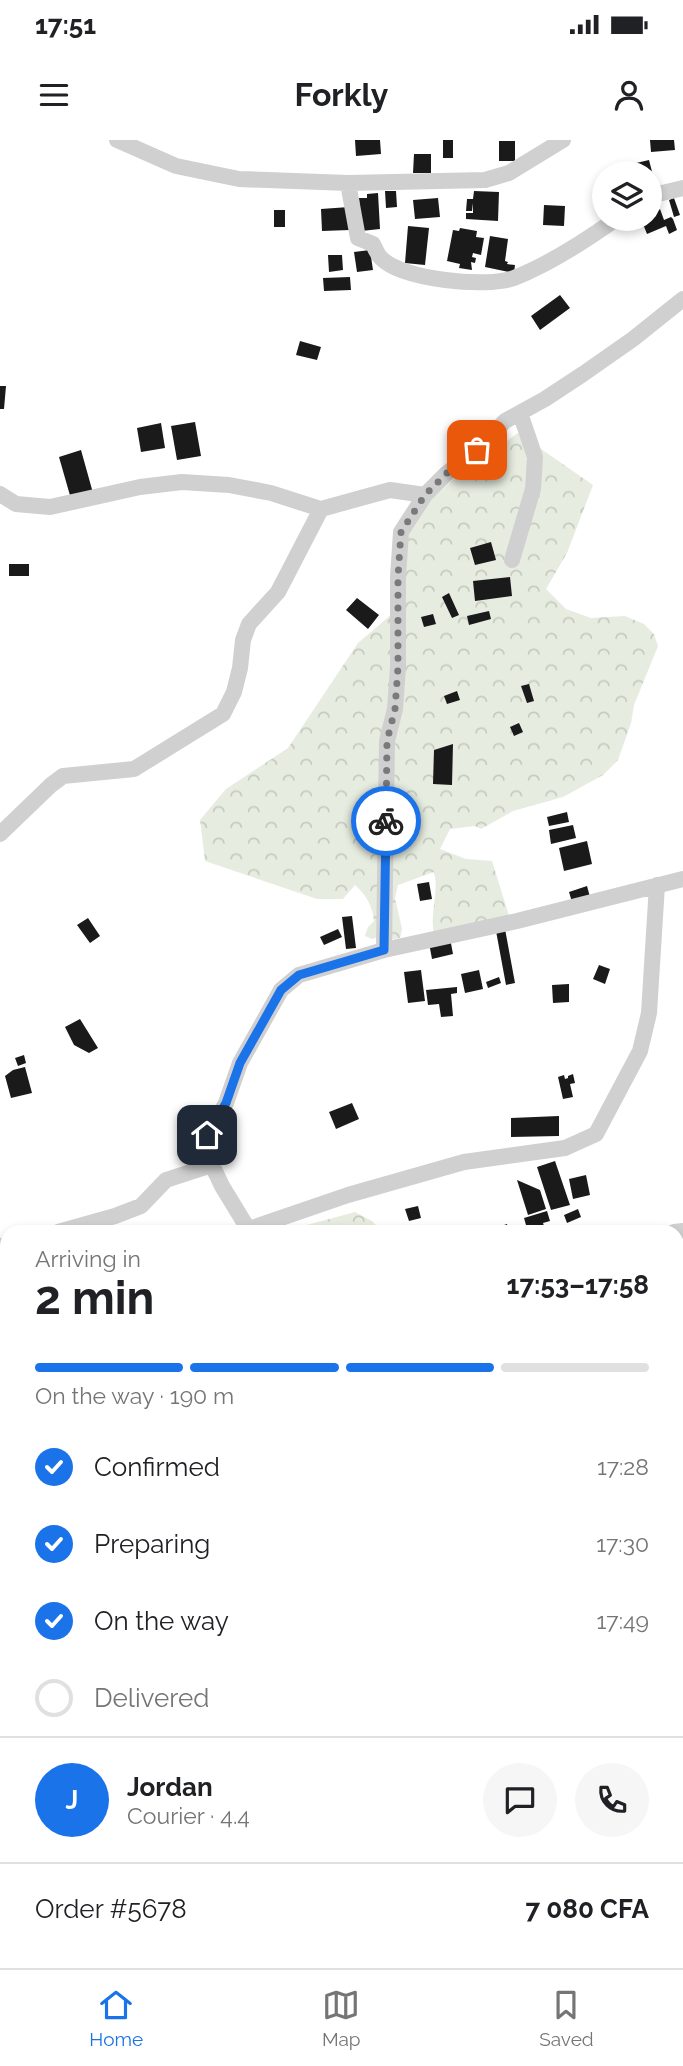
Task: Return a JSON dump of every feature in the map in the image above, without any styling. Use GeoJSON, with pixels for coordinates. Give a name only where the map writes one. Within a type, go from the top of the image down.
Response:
{"type":"FeatureCollection","features":[{"type":"Feature","properties":{"kind":"street"},"geometry":{"type":"LineString","coordinates":[[117,140],[176,166],[239,179],[348,183],[485,180],[509,173],[563,140]]}},
{"type":"Feature","properties":{"kind":"street"},"geometry":{"type":"LineString","coordinates":[[348,183],[358,238],[373,244],[380,257],[405,272],[443,281],[494,281],[513,278],[599,231]]}},
{"type":"Feature","properties":{"kind":"street"},"geometry":{"type":"LineString","coordinates":[[662,194],[683,188]]}},
{"type":"Feature","properties":{"kind":"street"},"geometry":{"type":"LineString","coordinates":[[384,950],[387,741],[395,709],[398,667],[401,532],[425,495],[447,473],[477,450],[505,421],[545,399],[634,339],[683,299]]}},
{"type":"Feature","properties":{"kind":"street"},"geometry":{"type":"LineString","coordinates":[[512,560],[533,489],[536,457],[520,413]]}},
{"type":"Feature","properties":{"kind":"street"},"geometry":{"type":"LineString","coordinates":[[0,494],[16,504],[50,507],[140,487],[182,482],[229,485],[271,493],[321,509],[390,490],[425,495]]}},
{"type":"Feature","properties":{"kind":"street"},"geometry":{"type":"LineString","coordinates":[[0,834],[63,776],[134,769],[223,714],[234,692],[243,640],[249,624],[278,592],[321,509]]}},
{"type":"Feature","properties":{"kind":"street"},"geometry":{"type":"LineString","coordinates":[[246,1225],[212,1164],[207,1135],[226,1103],[240,1063],[281,990],[299,975],[384,950],[517,921],[683,879]]}},
{"type":"Feature","properties":{"kind":"street"},"geometry":{"type":"LineString","coordinates":[[263,1225],[348,1195],[464,1162],[565,1148],[596,1134],[640,1051],[649,1013],[657,885]]}},
{"type":"Feature","properties":{"kind":"street"},"geometry":{"type":"LineString","coordinates":[[83,1225],[141,1206],[166,1180],[212,1164]]}},
{"type":"Feature","properties":{"kind":"green space"},"geometry":{"type":"Polygon","coordinates":[[[518,433],[593,485],[567,553],[546,589],[566,609],[591,618],[625,616],[644,624],[654,634],[658,646],[634,705],[631,723],[618,760],[603,775],[563,797],[513,811],[481,829],[475,826],[450,829],[440,849],[466,859],[492,861],[510,919],[435,937],[434,872],[398,885],[395,898],[402,929],[400,938],[383,941],[378,937],[372,939],[365,936],[374,921],[372,910],[366,897],[355,885],[343,899],[317,899],[205,861],[200,820],[226,789],[288,748],[358,643],[405,603],[404,542],[419,511],[455,478],[518,433]]]}},
{"type":"Feature","properties":{"kind":"green space"},"geometry":{"type":"Polygon","coordinates":[[[355,1212],[376,1225],[307,1225],[355,1212]]]}},
{"type":"Feature","properties":{"kind":"building"},"geometry":{"type":"Polygon","coordinates":[[[355,140],[380,140],[381,154],[356,156],[355,140]]]}},
{"type":"Feature","properties":{"kind":"building"},"geometry":{"type":"Polygon","coordinates":[[[443,140],[453,140],[453,158],[443,158],[443,140]]]}},
{"type":"Feature","properties":{"kind":"building"},"geometry":{"type":"Polygon","coordinates":[[[650,140],[674,140],[675,150],[651,152],[650,140]]]}},
{"type":"Feature","properties":{"kind":"building"},"geometry":{"type":"Polygon","coordinates":[[[499,141],[515,141],[515,161],[499,161],[499,141]]]}},
{"type":"Feature","properties":{"kind":"building"},"geometry":{"type":"Polygon","coordinates":[[[414,154],[431,154],[431,173],[413,173],[414,154]]]}},
{"type":"Feature","properties":{"kind":"building"},"geometry":{"type":"Polygon","coordinates":[[[385,191],[396,191],[397,207],[386,208],[385,191]]]}},
{"type":"Feature","properties":{"kind":"building"},"geometry":{"type":"Polygon","coordinates":[[[474,191],[499,192],[498,221],[466,219],[466,213],[473,213],[473,203],[472,211],[466,211],[467,199],[473,199],[474,191]]]}},
{"type":"Feature","properties":{"kind":"building"},"geometry":{"type":"Polygon","coordinates":[[[378,193],[380,229],[361,231],[359,198],[378,193]]]}},
{"type":"Feature","properties":{"kind":"building"},"geometry":{"type":"Polygon","coordinates":[[[438,198],[440,217],[415,219],[413,200],[438,198]]]}},
{"type":"Feature","properties":{"kind":"building"},"geometry":{"type":"Polygon","coordinates":[[[674,198],[680,215],[674,217],[669,200],[674,198]]]}},
{"type":"Feature","properties":{"kind":"building"},"geometry":{"type":"Polygon","coordinates":[[[544,205],[565,206],[564,226],[543,225],[544,205]]]}},
{"type":"Feature","properties":{"kind":"building"},"geometry":{"type":"Polygon","coordinates":[[[349,207],[350,230],[322,231],[321,209],[349,207]]]}},
{"type":"Feature","properties":{"kind":"building"},"geometry":{"type":"Polygon","coordinates":[[[274,210],[285,210],[285,227],[274,227],[274,210]]]}},
{"type":"Feature","properties":{"kind":"building"},"geometry":{"type":"Polygon","coordinates":[[[662,214],[664,220],[671,217],[673,219],[677,230],[669,234],[666,226],[662,228],[662,214]]]}},
{"type":"Feature","properties":{"kind":"building"},"geometry":{"type":"Polygon","coordinates":[[[408,226],[429,228],[425,265],[405,263],[408,226]]]}},
{"type":"Feature","properties":{"kind":"building"},"geometry":{"type":"Polygon","coordinates":[[[460,228],[477,231],[476,237],[484,238],[481,255],[473,253],[472,257],[476,258],[475,263],[471,262],[472,270],[459,268],[460,264],[447,261],[453,230],[459,231],[460,228]]]}},
{"type":"Feature","properties":{"kind":"building"},"geometry":{"type":"Polygon","coordinates":[[[490,236],[508,239],[505,261],[515,265],[514,273],[485,267],[490,236]]]}},
{"type":"Feature","properties":{"kind":"building"},"geometry":{"type":"Polygon","coordinates":[[[370,250],[373,270],[357,272],[354,252],[370,250]]]}},
{"type":"Feature","properties":{"kind":"building"},"geometry":{"type":"Polygon","coordinates":[[[328,255],[342,255],[343,270],[329,272],[328,255]]]}},
{"type":"Feature","properties":{"kind":"building"},"geometry":{"type":"Polygon","coordinates":[[[350,277],[351,290],[324,291],[323,278],[350,277]]]}},
{"type":"Feature","properties":{"kind":"building"},"geometry":{"type":"Polygon","coordinates":[[[560,295],[570,308],[540,330],[531,316],[560,295]]]}},
{"type":"Feature","properties":{"kind":"building"},"geometry":{"type":"Polygon","coordinates":[[[300,341],[321,347],[317,360],[296,355],[300,341]]]}},
{"type":"Feature","properties":{"kind":"building"},"geometry":{"type":"Polygon","coordinates":[[[0,386],[6,386],[4,409],[0,409],[0,386]]]}},
{"type":"Feature","properties":{"kind":"building"},"geometry":{"type":"Polygon","coordinates":[[[195,422],[201,456],[177,460],[171,426],[195,422]]]}},
{"type":"Feature","properties":{"kind":"building"},"geometry":{"type":"Polygon","coordinates":[[[161,423],[165,448],[141,452],[137,428],[161,423]]]}},
{"type":"Feature","properties":{"kind":"building"},"geometry":{"type":"Polygon","coordinates":[[[81,450],[93,493],[71,499],[59,457],[81,450]]]}},
{"type":"Feature","properties":{"kind":"building"},"geometry":{"type":"Polygon","coordinates":[[[491,542],[496,560],[475,565],[470,548],[491,542]]]}},
{"type":"Feature","properties":{"kind":"building"},"geometry":{"type":"Polygon","coordinates":[[[9,564],[29,564],[29,576],[9,576],[9,564]]]}},
{"type":"Feature","properties":{"kind":"building"},"geometry":{"type":"Polygon","coordinates":[[[510,577],[512,596],[475,601],[473,581],[510,577]]]}},
{"type":"Feature","properties":{"kind":"building"},"geometry":{"type":"Polygon","coordinates":[[[449,593],[459,615],[452,618],[442,597],[449,593]]]}},
{"type":"Feature","properties":{"kind":"building"},"geometry":{"type":"Polygon","coordinates":[[[357,598],[379,615],[368,629],[346,610],[357,598]]]}},
{"type":"Feature","properties":{"kind":"building"},"geometry":{"type":"Polygon","coordinates":[[[489,611],[491,619],[469,625],[467,616],[489,611]]]}},
{"type":"Feature","properties":{"kind":"building"},"geometry":{"type":"Polygon","coordinates":[[[433,614],[436,624],[424,627],[421,617],[433,614]]]}},
{"type":"Feature","properties":{"kind":"building"},"geometry":{"type":"Polygon","coordinates":[[[529,684],[534,701],[527,703],[521,686],[529,684]]]}},
{"type":"Feature","properties":{"kind":"building"},"geometry":{"type":"Polygon","coordinates":[[[457,691],[460,700],[447,704],[444,696],[457,691]]]}},
{"type":"Feature","properties":{"kind":"building"},"geometry":{"type":"Polygon","coordinates":[[[519,723],[523,732],[514,736],[510,727],[519,723]]]}},
{"type":"Feature","properties":{"kind":"building"},"geometry":{"type":"Polygon","coordinates":[[[453,744],[452,785],[433,784],[434,750],[453,744]]]}},
{"type":"Feature","properties":{"kind":"building"},"geometry":{"type":"Polygon","coordinates":[[[567,812],[569,822],[549,826],[547,817],[567,812]]]}},
{"type":"Feature","properties":{"kind":"building"},"geometry":{"type":"Polygon","coordinates":[[[573,825],[576,838],[551,844],[549,830],[573,825]]]}},
{"type":"Feature","properties":{"kind":"building"},"geometry":{"type":"Polygon","coordinates":[[[587,841],[592,864],[564,871],[559,848],[587,841]]]}},
{"type":"Feature","properties":{"kind":"building"},"geometry":{"type":"Polygon","coordinates":[[[429,882],[432,899],[420,901],[417,884],[429,882]]]}},
{"type":"Feature","properties":{"kind":"building"},"geometry":{"type":"Polygon","coordinates":[[[587,886],[590,897],[572,902],[569,892],[587,886]]]}},
{"type":"Feature","properties":{"kind":"building"},"geometry":{"type":"Polygon","coordinates":[[[352,916],[356,948],[346,949],[342,917],[352,916]]]}},
{"type":"Feature","properties":{"kind":"building"},"geometry":{"type":"Polygon","coordinates":[[[88,918],[100,936],[90,943],[77,925],[88,918]]]}},
{"type":"Feature","properties":{"kind":"building"},"geometry":{"type":"Polygon","coordinates":[[[338,929],[342,937],[324,945],[320,937],[338,929]]]}},
{"type":"Feature","properties":{"kind":"building"},"geometry":{"type":"Polygon","coordinates":[[[505,929],[515,983],[506,985],[496,931],[505,929]]]}},
{"type":"Feature","properties":{"kind":"building"},"geometry":{"type":"Polygon","coordinates":[[[450,938],[453,954],[432,959],[429,943],[450,938]]]}},
{"type":"Feature","properties":{"kind":"building"},"geometry":{"type":"Polygon","coordinates":[[[599,965],[610,969],[605,984],[593,979],[599,965]]]}},
{"type":"Feature","properties":{"kind":"building"},"geometry":{"type":"Polygon","coordinates":[[[421,970],[425,1001],[408,1003],[404,972],[421,970]]]}},
{"type":"Feature","properties":{"kind":"building"},"geometry":{"type":"Polygon","coordinates":[[[479,970],[483,989],[465,993],[461,974],[479,970]]]}},
{"type":"Feature","properties":{"kind":"building"},"geometry":{"type":"Polygon","coordinates":[[[499,977],[501,983],[488,988],[486,982],[499,977]]]}},
{"type":"Feature","properties":{"kind":"building"},"geometry":{"type":"Polygon","coordinates":[[[569,984],[569,1002],[553,1003],[552,985],[569,984]]]}},
{"type":"Feature","properties":{"kind":"building"},"geometry":{"type":"Polygon","coordinates":[[[457,987],[457,993],[451,994],[453,1016],[441,1017],[439,1004],[428,1005],[426,990],[457,987]]]}},
{"type":"Feature","properties":{"kind":"building"},"geometry":{"type":"Polygon","coordinates":[[[80,1019],[98,1048],[89,1053],[74,1045],[65,1027],[80,1019]]]}},
{"type":"Feature","properties":{"kind":"building"},"geometry":{"type":"Polygon","coordinates":[[[24,1055],[26,1063],[18,1066],[15,1058],[24,1055]]]}},
{"type":"Feature","properties":{"kind":"building"},"geometry":{"type":"Polygon","coordinates":[[[25,1067],[32,1093],[11,1098],[5,1076],[13,1070],[25,1067]]]}},
{"type":"Feature","properties":{"kind":"building"},"geometry":{"type":"Polygon","coordinates":[[[573,1074],[575,1083],[570,1084],[573,1097],[563,1099],[558,1077],[564,1075],[565,1079],[573,1074]]]}},
{"type":"Feature","properties":{"kind":"building"},"geometry":{"type":"Polygon","coordinates":[[[352,1103],[359,1119],[336,1129],[329,1112],[352,1103]]]}},
{"type":"Feature","properties":{"kind":"building"},"geometry":{"type":"Polygon","coordinates":[[[559,1116],[559,1136],[511,1137],[511,1118],[559,1116]]]}},
{"type":"Feature","properties":{"kind":"building"},"geometry":{"type":"Polygon","coordinates":[[[555,1161],[570,1205],[551,1210],[537,1167],[555,1161]]]}},
{"type":"Feature","properties":{"kind":"building"},"geometry":{"type":"Polygon","coordinates":[[[586,1175],[590,1195],[573,1199],[569,1179],[586,1175]]]}},
{"type":"Feature","properties":{"kind":"building"},"geometry":{"type":"Polygon","coordinates":[[[517,1180],[540,1190],[546,1209],[528,1215],[517,1180]]]}},
{"type":"Feature","properties":{"kind":"building"},"geometry":{"type":"Polygon","coordinates":[[[418,1206],[421,1218],[409,1221],[405,1209],[418,1206]]]}},
{"type":"Feature","properties":{"kind":"building"},"geometry":{"type":"Polygon","coordinates":[[[578,1209],[581,1217],[567,1223],[564,1215],[578,1209]]]}},
{"type":"Feature","properties":{"kind":"building"},"geometry":{"type":"Polygon","coordinates":[[[547,1211],[550,1221],[544,1225],[526,1225],[524,1218],[547,1211]]]}},
{"type":"Feature","properties":{"kind":"way so far"},"geometry":{"type":"LineString","coordinates":[[386,821],[387,741],[395,709],[398,667],[401,532],[425,495],[447,473],[477,450]]}},
{"type":"Feature","properties":{"kind":"route"},"geometry":{"type":"LineString","coordinates":[[207,1135],[226,1103],[240,1063],[281,990],[299,975],[384,950],[386,821]]}}]}
